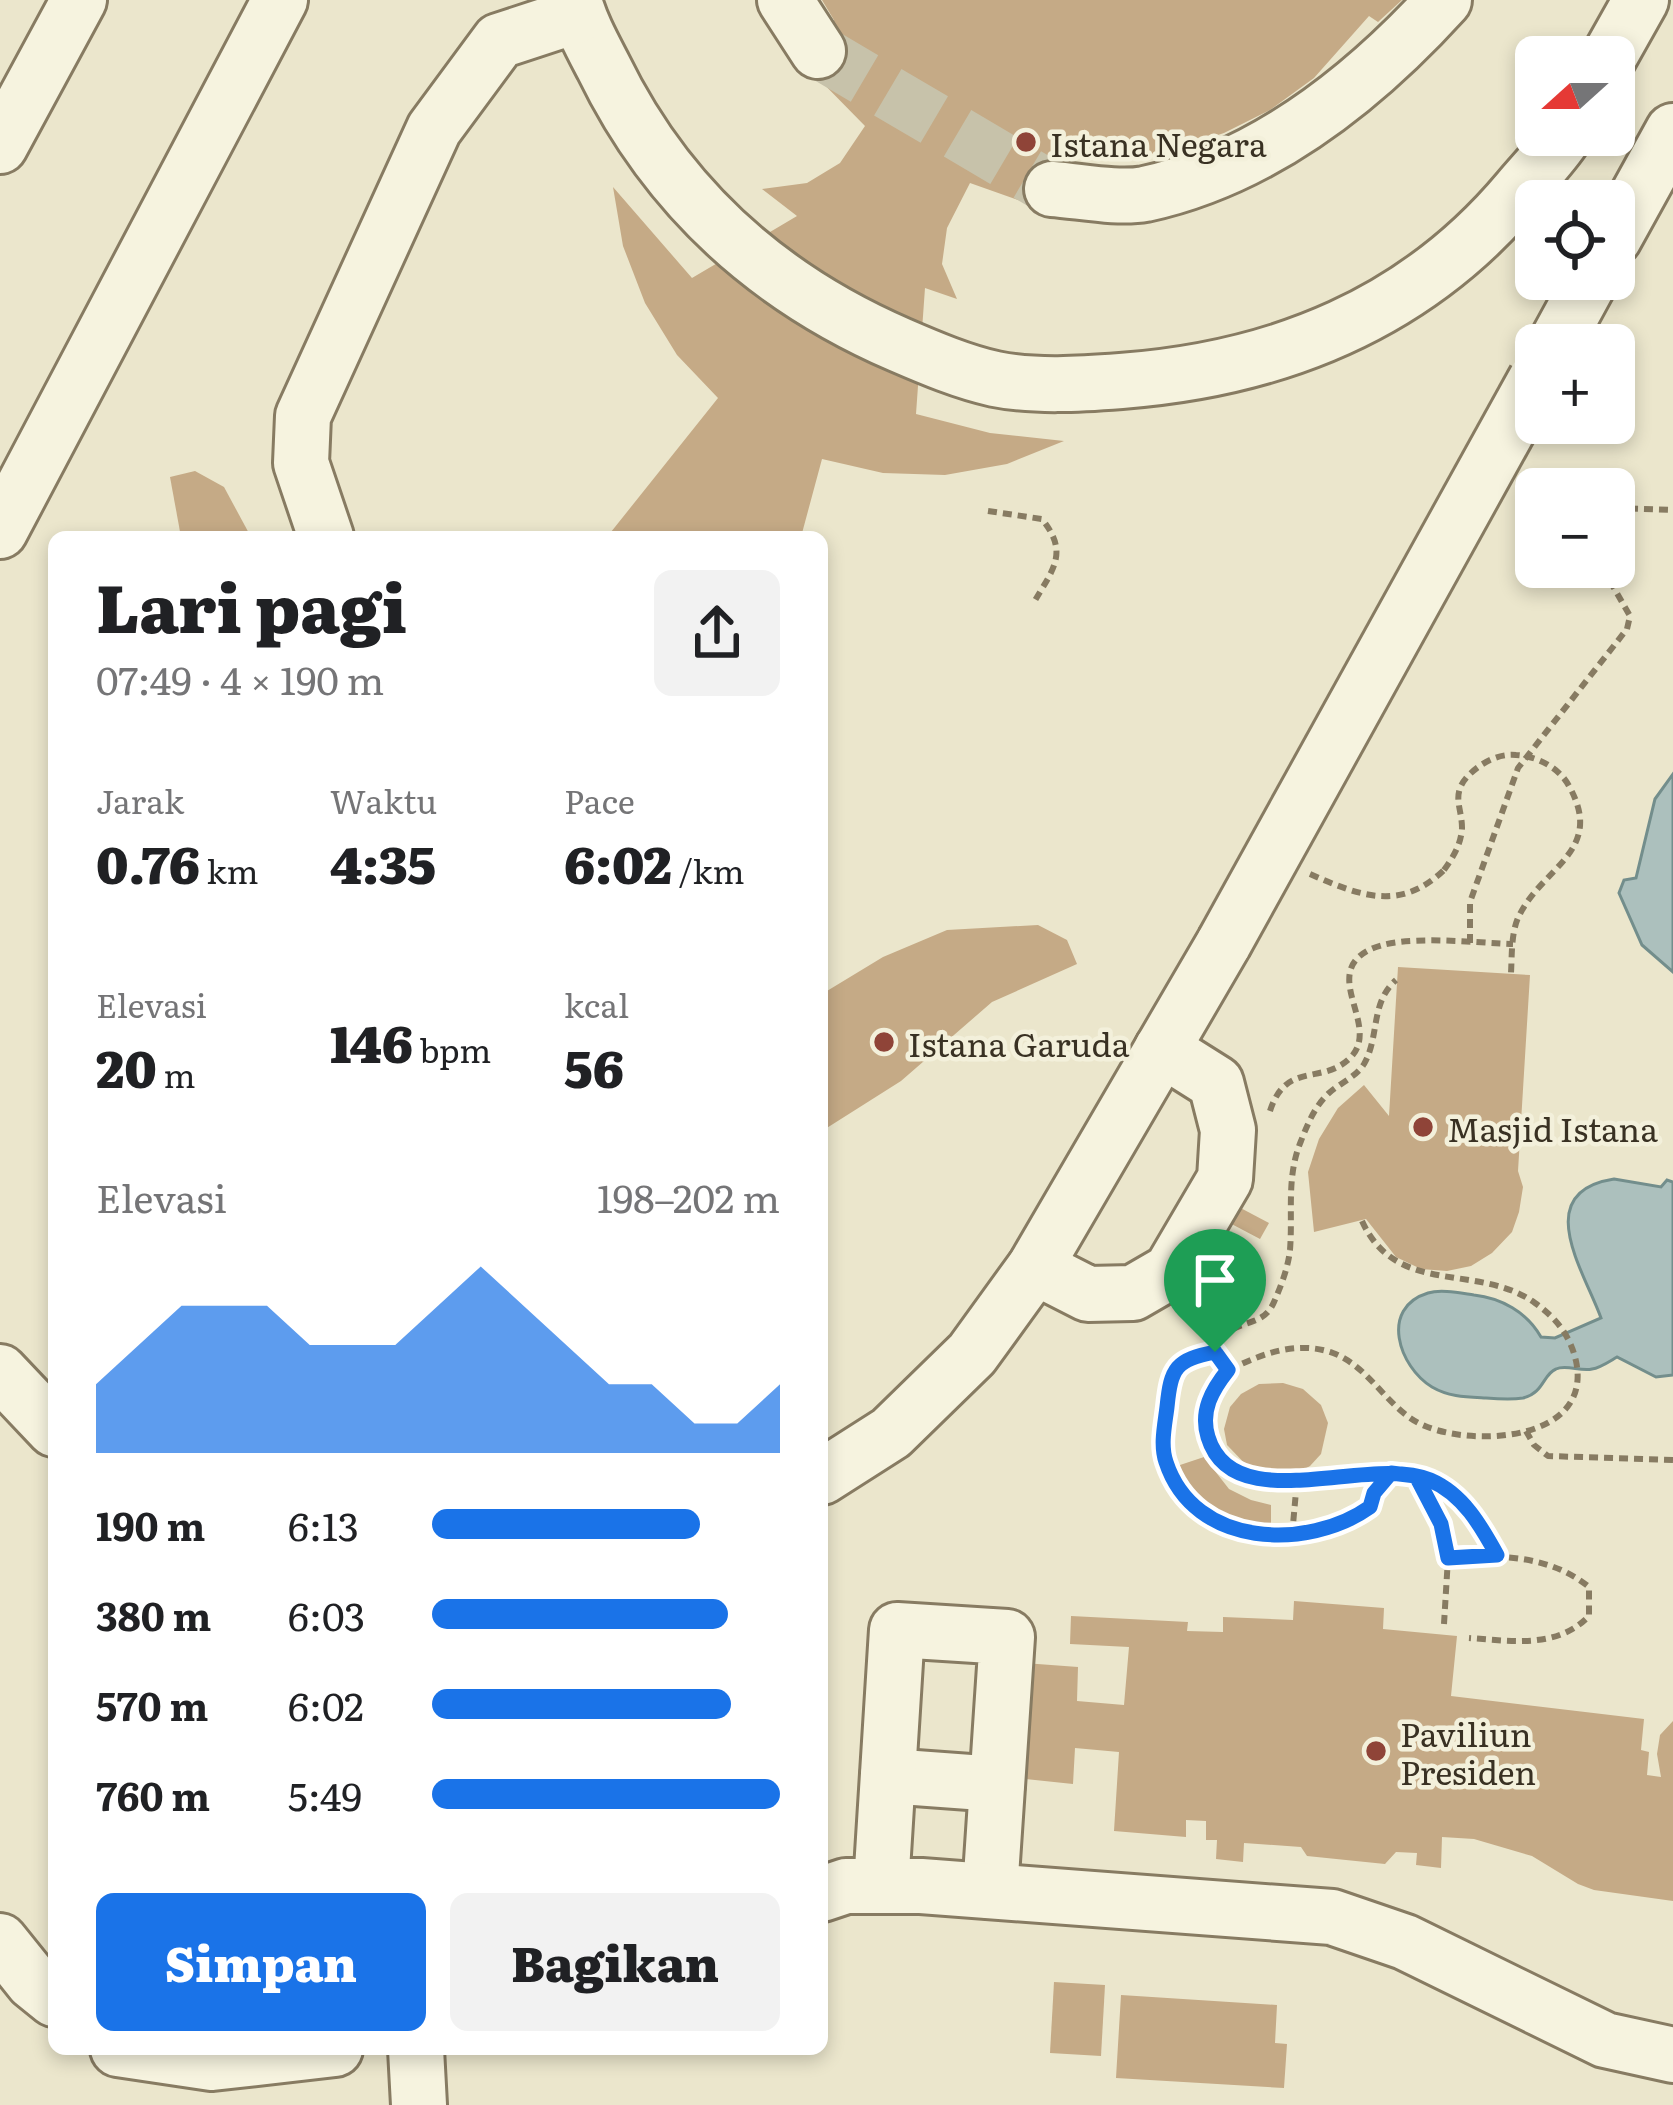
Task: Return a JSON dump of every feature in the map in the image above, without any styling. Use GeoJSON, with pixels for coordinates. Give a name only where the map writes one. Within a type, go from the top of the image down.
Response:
{"type":"FeatureCollection","features":[{"type":"Feature","properties":{"kind":"lane"},"geometry":{"type":"LineString","coordinates":[[0,146],[79,0]]}},
{"type":"Feature","properties":{"kind":"lane"},"geometry":{"type":"LineString","coordinates":[[0,531],[280,0]]}},
{"type":"Feature","properties":{"kind":"lane"},"geometry":{"type":"LineString","coordinates":[[785,0],[818,51]]}},
{"type":"Feature","properties":{"kind":"lane"},"geometry":{"type":"LineString","coordinates":[[1052,189],[1142,195],[1228,165],[1302,128],[1393,56],[1444,0]]}},
{"type":"Feature","properties":{"kind":"lane"},"geometry":{"type":"LineString","coordinates":[[324,531],[301,463],[303,416],[434,129],[499,41],[576,8],[627,116],[680,187],[754,260],[841,320],[996,379],[1087,384],[1178,377],[1283,352],[1380,311],[1436,273],[1500,214],[1548,156]]}},
{"type":"Feature","properties":{"kind":"lane"},"geometry":{"type":"LineString","coordinates":[[1635,200],[1673,131]]}},
{"type":"Feature","properties":{"kind":"lane"},"geometry":{"type":"LineString","coordinates":[[828,1473],[891,1432],[972,1354],[1035,1267],[1225,943],[1515,417]]}},
{"type":"Feature","properties":{"kind":"lane"},"geometry":{"type":"LineString","coordinates":[[1035,1267],[1088,1294],[1133,1293],[1171,1271],[1186,1247],[1225,1179],[1228,1130],[1216,1082],[1162,1049]]}},
{"type":"Feature","properties":{"kind":"lane"},"geometry":{"type":"LineString","coordinates":[[0,1372],[48,1423]]}},
{"type":"Feature","properties":{"kind":"lane"},"geometry":{"type":"LineString","coordinates":[[881,1886],[897,1630],[1007,1637],[990,1891]]}},
{"type":"Feature","properties":{"kind":"lane"},"geometry":{"type":"LineString","coordinates":[[888,1776],[997,1784]]}},
{"type":"Feature","properties":{"kind":"lane"},"geometry":{"type":"LineString","coordinates":[[828,1892],[846,1886],[990,1891],[1332,1917],[1405,1942],[1605,2040],[1673,2055]]}},
{"type":"Feature","properties":{"kind":"lane"},"geometry":{"type":"LineString","coordinates":[[0,1941],[48,1994]]}},
{"type":"Feature","properties":{"kind":"lane"},"geometry":{"type":"LineString","coordinates":[[158,2055],[212,2063],[282,2055]]}},
{"type":"Feature","properties":{"kind":"lane"},"geometry":{"type":"LineString","coordinates":[[416,2055],[419,2105]]}},
{"type":"Feature","properties":{"kind":"path"},"geometry":{"type":"LineString","coordinates":[[1635,509],[1673,510]]}},
{"type":"Feature","properties":{"kind":"path"},"geometry":{"type":"LineString","coordinates":[[988,512],[1042,519],[1056,537],[1058,559],[1033,604]]}},
{"type":"Feature","properties":{"kind":"path"},"geometry":{"type":"LineString","coordinates":[[1470,944],[1470,902],[1518,768],[1627,628],[1630,616],[1614,588]]}},
{"type":"Feature","properties":{"kind":"path"},"geometry":{"type":"LineString","coordinates":[[1305,872],[1378,898],[1415,892],[1444,869],[1458,850],[1462,827],[1456,800],[1463,781],[1480,763],[1512,754],[1544,762],[1567,781],[1580,812],[1580,838],[1532,894],[1516,922],[1511,973]]}},
{"type":"Feature","properties":{"kind":"path"},"geometry":{"type":"LineString","coordinates":[[1267,1120],[1274,1099],[1292,1078],[1338,1066],[1353,1056],[1361,1033],[1348,991],[1351,967],[1365,952],[1395,943],[1514,944]]}},
{"type":"Feature","properties":{"kind":"path"},"geometry":{"type":"LineString","coordinates":[[1215,1352],[1229,1328],[1258,1320],[1271,1310],[1290,1250],[1290,1180],[1299,1146],[1313,1112],[1362,1068],[1372,1045],[1378,1003],[1396,980]]}},
{"type":"Feature","properties":{"kind":"path"},"geometry":{"type":"LineString","coordinates":[[1362,1221],[1383,1251],[1401,1264],[1427,1276],[1503,1286],[1552,1317],[1569,1338],[1577,1365],[1576,1389],[1551,1423],[1476,1437],[1419,1425],[1353,1362],[1304,1347],[1254,1357],[1228,1370],[1213,1388],[1206,1410],[1215,1455],[1232,1471],[1256,1480],[1391,1473],[1432,1480],[1478,1520],[1497,1555]]}},
{"type":"Feature","properties":{"kind":"path"},"geometry":{"type":"LineString","coordinates":[[1215,1352],[1228,1370]]}},
{"type":"Feature","properties":{"kind":"path"},"geometry":{"type":"LineString","coordinates":[[1215,1352],[1179,1364],[1170,1378],[1163,1448],[1178,1486],[1202,1511],[1252,1534],[1292,1537],[1348,1522],[1370,1507],[1374,1493],[1391,1473]]}},
{"type":"Feature","properties":{"kind":"path"},"geometry":{"type":"LineString","coordinates":[[1526,1431],[1548,1456],[1673,1460]]}},
{"type":"Feature","properties":{"kind":"path"},"geometry":{"type":"LineString","coordinates":[[1416,1476],[1441,1524],[1448,1558],[1444,1624]]}},
{"type":"Feature","properties":{"kind":"path"},"geometry":{"type":"LineString","coordinates":[[1292,1537],[1297,1480]]}},
{"type":"Feature","properties":{"kind":"path"},"geometry":{"type":"LineString","coordinates":[[1448,1558],[1497,1555],[1551,1564],[1589,1587],[1589,1616],[1578,1627],[1529,1643],[1468,1638]]}},
{"type":"Feature","properties":{"kind":"shaded area"},"geometry":{"type":"Polygon","coordinates":[[[1673,774],[1673,972],[1642,945],[1619,893],[1624,880],[1636,878],[1655,799],[1673,774]]]}},
{"type":"Feature","properties":{"kind":"shaded area"},"geometry":{"type":"Polygon","coordinates":[[[1614,1179],[1661,1187],[1667,1180],[1673,1182],[1673,1375],[1656,1377],[1617,1357],[1592,1369],[1556,1369],[1530,1396],[1509,1399],[1452,1395],[1420,1378],[1403,1352],[1399,1324],[1403,1311],[1428,1293],[1494,1299],[1521,1314],[1541,1337],[1555,1338],[1601,1318],[1575,1257],[1568,1216],[1574,1200],[1589,1187],[1614,1179]]]}},
{"type":"Feature","properties":{"kind":"building"},"geometry":{"type":"Polygon","coordinates":[[[822,0],[1402,0],[1378,22],[1369,16],[1314,78],[1270,110],[1224,133],[1118,161],[1073,156],[1041,208],[970,183],[947,228],[942,264],[957,299],[925,288],[916,414],[990,433],[1064,441],[1007,464],[945,475],[883,473],[822,459],[803,531],[612,531],[718,398],[677,355],[645,303],[623,246],[613,187],[692,278],[797,216],[762,189],[807,183],[840,163],[865,126],[809,69],[834,20],[822,0]]]}},
{"type":"Feature","properties":{"kind":"building"},"geometry":{"type":"Polygon","coordinates":[[[195,471],[224,487],[248,531],[180,531],[170,477],[195,471]]]}},
{"type":"Feature","properties":{"kind":"building","name":"Istana Garuda"},"geometry":{"type":"Polygon","coordinates":[[[1038,925],[1067,940],[1077,964],[992,1002],[901,1081],[828,1127],[828,990],[883,957],[947,930],[1038,925]]]}},
{"type":"Feature","properties":{"kind":"building","name":"Masjid Istana"},"geometry":{"type":"Polygon","coordinates":[[[1398,967],[1530,975],[1519,1212],[1512,1232],[1492,1253],[1471,1266],[1447,1271],[1421,1269],[1396,1257],[1366,1219],[1314,1232],[1308,1172],[1319,1139],[1338,1108],[1364,1085],[1389,1116],[1398,967]]]}},
{"type":"Feature","properties":{"kind":"building"},"geometry":{"type":"Polygon","coordinates":[[[1233,1204],[1269,1223],[1260,1239],[1224,1220],[1233,1204]]]}},
{"type":"Feature","properties":{"kind":"building"},"geometry":{"type":"Polygon","coordinates":[[[1283,1383],[1303,1389],[1321,1405],[1328,1423],[1321,1454],[1292,1476],[1250,1469],[1227,1445],[1224,1429],[1230,1407],[1241,1394],[1259,1384],[1283,1383]]]}},
{"type":"Feature","properties":{"kind":"building"},"geometry":{"type":"Polygon","coordinates":[[[1204,1457],[1229,1489],[1271,1505],[1271,1527],[1229,1519],[1206,1506],[1177,1466],[1204,1457]]]}},
{"type":"Feature","properties":{"kind":"building","name":"Paviliun Presiden"},"geometry":{"type":"Polygon","coordinates":[[[1294,1601],[1384,1608],[1383,1629],[1457,1636],[1451,1696],[1644,1719],[1641,1750],[1649,1752],[1647,1775],[1661,1777],[1660,1735],[1673,1721],[1673,1901],[1594,1890],[1532,1856],[1474,1839],[1442,1837],[1441,1868],[1416,1865],[1417,1853],[1396,1852],[1385,1864],[1307,1856],[1301,1847],[1244,1843],[1243,1862],[1216,1859],[1217,1840],[1206,1840],[1206,1821],[1186,1820],[1186,1837],[1114,1831],[1119,1752],[1075,1748],[1073,1784],[1016,1778],[1024,1663],[1078,1667],[1077,1701],[1124,1705],[1129,1647],[1070,1644],[1071,1616],[1188,1622],[1187,1631],[1223,1632],[1223,1617],[1293,1620],[1294,1601]]]}},
{"type":"Feature","properties":{"kind":"building"},"geometry":{"type":"Polygon","coordinates":[[[1054,1982],[1105,1985],[1101,2056],[1050,2053],[1054,1982]]]}},
{"type":"Feature","properties":{"kind":"building"},"geometry":{"type":"Polygon","coordinates":[[[1121,1995],[1277,2005],[1275,2043],[1287,2044],[1284,2088],[1116,2078],[1121,1995]]]}},
{"type":"Feature","properties":{"kind":"tunnel"},"geometry":{"type":"LineString","coordinates":[[818,51],[1052,189]]}},
{"type":"Feature","properties":{"kind":"place","name":"Istana Negara"},"geometry":{"type":"Point","coordinates":[1026,142]}},
{"type":"Feature","properties":{"kind":"place","name":"Istana Garuda"},"geometry":{"type":"Point","coordinates":[884,1042]}},
{"type":"Feature","properties":{"kind":"place","name":"Masjid Istana"},"geometry":{"type":"Point","coordinates":[1423,1127]}},
{"type":"Feature","properties":{"kind":"place","name":"Paviliun Presiden"},"geometry":{"type":"Point","coordinates":[1376,1751]}},
{"type":"Feature","properties":{"kind":"route"},"geometry":{"type":"LineString","coordinates":[[1215,1352],[1179,1364],[1170,1378],[1163,1448],[1178,1486],[1202,1511],[1252,1534],[1292,1537],[1348,1522],[1370,1507],[1374,1493],[1391,1473],[1416,1476],[1441,1524],[1448,1558],[1497,1555],[1478,1520],[1432,1480],[1416,1476],[1391,1473],[1364,1473],[1256,1480],[1232,1471],[1215,1455],[1207,1433],[1206,1410],[1213,1388],[1228,1370],[1215,1352]]}}]}
